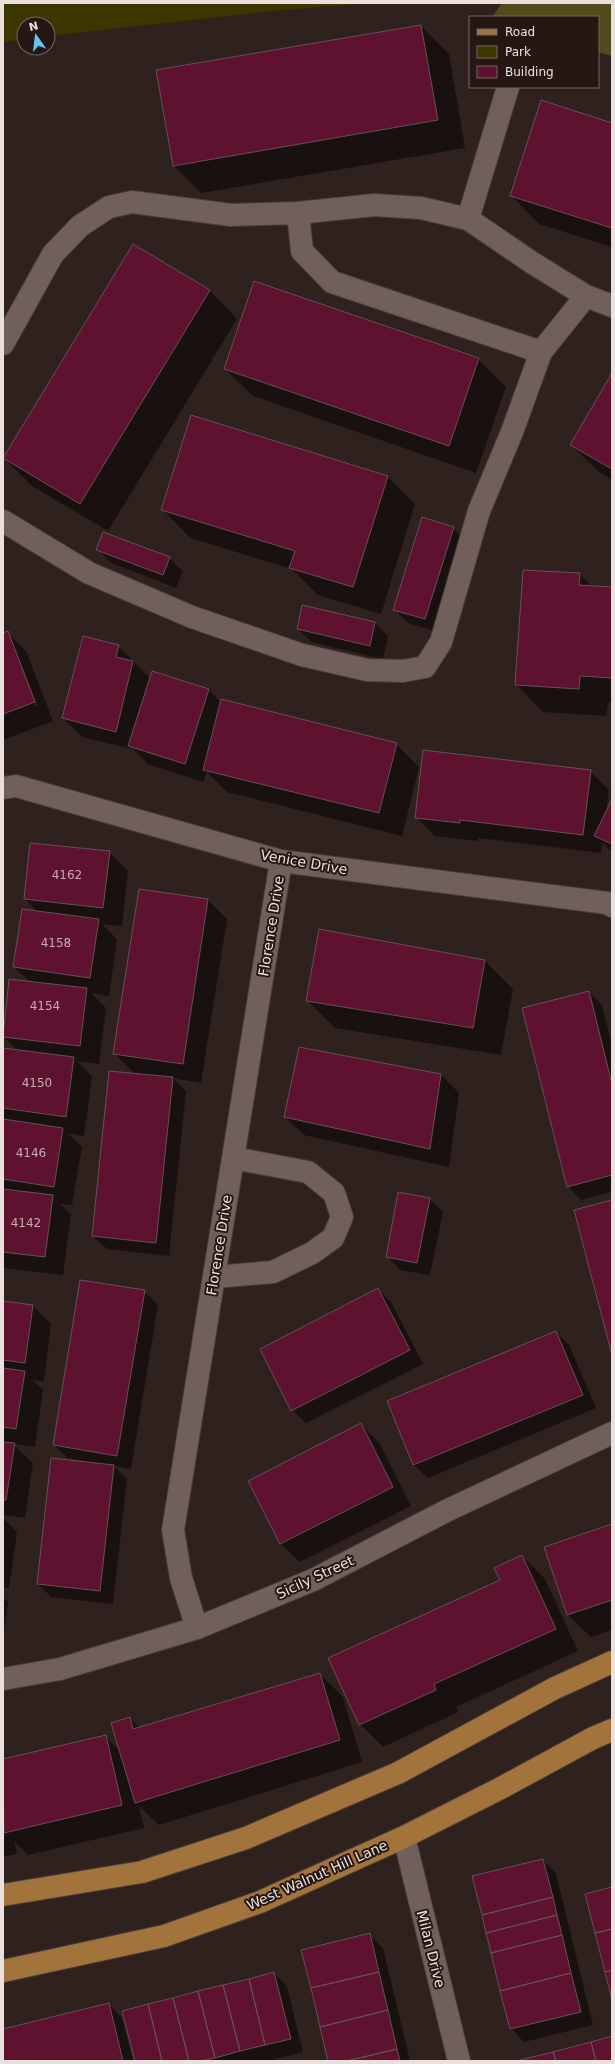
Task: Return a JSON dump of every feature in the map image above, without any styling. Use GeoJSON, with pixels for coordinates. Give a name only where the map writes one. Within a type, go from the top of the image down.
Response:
{"type":"FeatureCollection","features":[{"type":"Feature","properties":{"kind":"main road"},"geometry":{"type":"LineString","coordinates":[[3,1894],[142,1872],[246,1838],[398,1773],[555,1688],[612,1662]]}},
{"type":"Feature","properties":{"kind":"main road","name":"West Walnut Hill Lane"},"geometry":{"type":"LineString","coordinates":[[3,1971],[164,1936],[260,1902],[404,1837],[593,1738],[612,1730]]}},
{"type":"Feature","properties":{"kind":"street"},"geometry":{"type":"LineString","coordinates":[[468,219],[508,88]]}},
{"type":"Feature","properties":{"kind":"street"},"geometry":{"type":"LineString","coordinates":[[3,344],[53,254],[80,226],[109,207],[132,202],[231,215],[298,213],[374,205],[422,208],[468,219],[531,262],[586,296],[612,306]]}},
{"type":"Feature","properties":{"kind":"street"},"geometry":{"type":"LineString","coordinates":[[298,213],[302,251],[332,282],[541,352]]}},
{"type":"Feature","properties":{"kind":"street"},"geometry":{"type":"LineString","coordinates":[[3,521],[89,573],[200,620],[302,655],[367,670],[403,671],[425,667],[441,642],[479,511],[512,432],[541,352],[586,296]]}},
{"type":"Feature","properties":{"kind":"street","name":"Venice Drive"},"geometry":{"type":"LineString","coordinates":[[3,788],[16,786],[281,861],[606,903],[612,906]]}},
{"type":"Feature","properties":{"kind":"street","name":"Florence Drive"},"geometry":{"type":"LineString","coordinates":[[197,1628],[181,1578],[173,1530],[281,861]]}},
{"type":"Feature","properties":{"kind":"street"},"geometry":{"type":"LineString","coordinates":[[214,1277],[274,1272],[312,1253],[333,1238],[342,1217],[334,1193],[308,1172],[233,1158]]}},
{"type":"Feature","properties":{"kind":"street","name":"Sicily Street"},"geometry":{"type":"LineString","coordinates":[[3,1679],[60,1669],[197,1628],[313,1580],[448,1510],[612,1433]]}},
{"type":"Feature","properties":{"kind":"street","name":"Milan Drive"},"geometry":{"type":"LineString","coordinates":[[404,1837],[458,2061]]}},
{"type":"Feature","properties":{"kind":"green space"},"geometry":{"type":"Polygon","coordinates":[[[3,3],[368,3],[272,11],[56,35],[56,16],[16,16],[16,40],[3,42],[3,3]]]}},
{"type":"Feature","properties":{"kind":"shaded area"},"geometry":{"type":"Polygon","coordinates":[[[502,3],[612,3],[612,56],[599,52],[599,16],[493,16],[502,3]]]}},
{"type":"Feature","properties":{"kind":"building"},"geometry":{"type":"Polygon","coordinates":[[[421,25],[438,120],[173,166],[156,70],[421,25]]]}},
{"type":"Feature","properties":{"kind":"building"},"geometry":{"type":"Polygon","coordinates":[[[541,100],[612,123],[612,228],[510,196],[541,100]]]}},
{"type":"Feature","properties":{"kind":"building"},"geometry":{"type":"Polygon","coordinates":[[[133,244],[210,290],[80,504],[3,458],[133,244]]]}},
{"type":"Feature","properties":{"kind":"building"},"geometry":{"type":"Polygon","coordinates":[[[254,281],[479,358],[449,446],[224,369],[254,281]]]}},
{"type":"Feature","properties":{"kind":"building"},"geometry":{"type":"Polygon","coordinates":[[[612,373],[612,469],[570,445],[612,373]]]}},
{"type":"Feature","properties":{"kind":"building"},"geometry":{"type":"Polygon","coordinates":[[[191,415],[388,476],[353,587],[289,568],[295,551],[161,510],[191,415]]]}},
{"type":"Feature","properties":{"kind":"building"},"geometry":{"type":"Polygon","coordinates":[[[422,517],[454,527],[425,619],[393,610],[422,517]]]}},
{"type":"Feature","properties":{"kind":"building"},"geometry":{"type":"Polygon","coordinates":[[[103,532],[170,557],[163,575],[96,550],[103,532]]]}},
{"type":"Feature","properties":{"kind":"building"},"geometry":{"type":"Polygon","coordinates":[[[523,570],[580,573],[579,585],[612,587],[612,678],[580,676],[579,689],[515,685],[523,570]]]}},
{"type":"Feature","properties":{"kind":"building"},"geometry":{"type":"Polygon","coordinates":[[[302,605],[375,622],[370,646],[297,629],[302,605]]]}},
{"type":"Feature","properties":{"kind":"building"},"geometry":{"type":"Polygon","coordinates":[[[8,631],[35,702],[3,714],[3,633],[8,631]]]}},
{"type":"Feature","properties":{"kind":"building"},"geometry":{"type":"Polygon","coordinates":[[[83,636],[119,645],[116,657],[133,661],[116,732],[62,718],[83,636]]]}},
{"type":"Feature","properties":{"kind":"building"},"geometry":{"type":"Polygon","coordinates":[[[152,671],[209,689],[185,764],[128,746],[152,671]]]}},
{"type":"Feature","properties":{"kind":"building"},"geometry":{"type":"Polygon","coordinates":[[[221,699],[397,743],[379,813],[203,770],[221,699]]]}},
{"type":"Feature","properties":{"kind":"building"},"geometry":{"type":"Polygon","coordinates":[[[423,750],[591,770],[583,835],[460,820],[460,823],[415,818],[423,750]]]}},
{"type":"Feature","properties":{"kind":"building"},"geometry":{"type":"Polygon","coordinates":[[[612,799],[612,844],[594,836],[612,799]]]}},
{"type":"Feature","properties":{"kind":"building"},"geometry":{"type":"Polygon","coordinates":[[[30,843],[110,851],[103,908],[24,899],[30,843]]]}},
{"type":"Feature","properties":{"kind":"building"},"geometry":{"type":"Polygon","coordinates":[[[139,889],[208,899],[183,1064],[113,1054],[139,889]]]}},
{"type":"Feature","properties":{"kind":"building"},"geometry":{"type":"Polygon","coordinates":[[[22,909],[99,919],[90,978],[13,967],[22,909]]]}},
{"type":"Feature","properties":{"kind":"building"},"geometry":{"type":"Polygon","coordinates":[[[319,929],[485,960],[473,1028],[306,1001],[319,929]]]}},
{"type":"Feature","properties":{"kind":"building"},"geometry":{"type":"Polygon","coordinates":[[[9,979],[87,988],[80,1046],[3,1037],[9,979]]]}},
{"type":"Feature","properties":{"kind":"building"},"geometry":{"type":"Polygon","coordinates":[[[589,991],[612,1084],[612,1175],[567,1187],[522,1008],[589,991]]]}},
{"type":"Feature","properties":{"kind":"building"},"geometry":{"type":"Polygon","coordinates":[[[299,1047],[441,1074],[430,1149],[284,1117],[299,1047]]]}},
{"type":"Feature","properties":{"kind":"building"},"geometry":{"type":"Polygon","coordinates":[[[3,1048],[74,1057],[66,1117],[3,1108],[3,1048]]]}},
{"type":"Feature","properties":{"kind":"building"},"geometry":{"type":"Polygon","coordinates":[[[109,1071],[173,1077],[156,1243],[92,1236],[109,1071]]]}},
{"type":"Feature","properties":{"kind":"building"},"geometry":{"type":"Polygon","coordinates":[[[3,1119],[63,1128],[54,1187],[3,1179],[3,1119]]]}},
{"type":"Feature","properties":{"kind":"building"},"geometry":{"type":"Polygon","coordinates":[[[3,1189],[53,1195],[45,1257],[3,1252],[3,1189]]]}},
{"type":"Feature","properties":{"kind":"building"},"geometry":{"type":"Polygon","coordinates":[[[398,1192],[430,1198],[417,1263],[386,1257],[398,1192]]]}},
{"type":"Feature","properties":{"kind":"building"},"geometry":{"type":"Polygon","coordinates":[[[612,1200],[612,1355],[574,1210],[612,1200]]]}},
{"type":"Feature","properties":{"kind":"building"},"geometry":{"type":"Polygon","coordinates":[[[80,1280],[145,1290],[117,1456],[53,1445],[80,1280]]]}},
{"type":"Feature","properties":{"kind":"building"},"geometry":{"type":"Polygon","coordinates":[[[378,1288],[410,1350],[291,1411],[260,1349],[378,1288]]]}},
{"type":"Feature","properties":{"kind":"building"},"geometry":{"type":"Polygon","coordinates":[[[3,1301],[33,1305],[25,1363],[3,1360],[3,1301]]]}},
{"type":"Feature","properties":{"kind":"building"},"geometry":{"type":"Polygon","coordinates":[[[556,1331],[583,1395],[413,1465],[387,1401],[556,1331]]]}},
{"type":"Feature","properties":{"kind":"building"},"geometry":{"type":"Polygon","coordinates":[[[3,1368],[25,1371],[16,1429],[3,1427],[3,1368]]]}},
{"type":"Feature","properties":{"kind":"building"},"geometry":{"type":"Polygon","coordinates":[[[361,1423],[393,1487],[280,1544],[248,1481],[361,1423]]]}},
{"type":"Feature","properties":{"kind":"building"},"geometry":{"type":"Polygon","coordinates":[[[3,1442],[15,1443],[6,1500],[3,1500],[3,1442]]]}},
{"type":"Feature","properties":{"kind":"building"},"geometry":{"type":"Polygon","coordinates":[[[51,1458],[114,1465],[100,1591],[37,1584],[51,1458]]]}},
{"type":"Feature","properties":{"kind":"building"},"geometry":{"type":"Polygon","coordinates":[[[612,1524],[612,1600],[567,1615],[544,1547],[612,1524]]]}},
{"type":"Feature","properties":{"kind":"building"},"geometry":{"type":"Polygon","coordinates":[[[522,1555],[556,1629],[434,1684],[436,1690],[359,1725],[328,1658],[500,1580],[494,1568],[522,1555]]]}},
{"type":"Feature","properties":{"kind":"building"},"geometry":{"type":"Polygon","coordinates":[[[320,1673],[340,1740],[135,1803],[111,1723],[130,1717],[133,1729],[320,1673]]]}},
{"type":"Feature","properties":{"kind":"building"},"geometry":{"type":"Polygon","coordinates":[[[106,1735],[122,1805],[4,1833],[3,1759],[106,1735]]]}},
{"type":"Feature","properties":{"kind":"building"},"geometry":{"type":"Polygon","coordinates":[[[543,1859],[553,1897],[482,1915],[472,1876],[543,1859]]]}},
{"type":"Feature","properties":{"kind":"building"},"geometry":{"type":"Polygon","coordinates":[[[612,1887],[612,1929],[595,1933],[585,1894],[612,1887]]]}},
{"type":"Feature","properties":{"kind":"building"},"geometry":{"type":"Polygon","coordinates":[[[553,1897],[557,1915],[486,1933],[482,1915],[553,1897]]]}},
{"type":"Feature","properties":{"kind":"building"},"geometry":{"type":"Polygon","coordinates":[[[557,1915],[562,1935],[491,1953],[486,1933],[557,1915]]]}},
{"type":"Feature","properties":{"kind":"building"},"geometry":{"type":"Polygon","coordinates":[[[612,1929],[612,1970],[605,1972],[595,1933],[612,1929]]]}},
{"type":"Feature","properties":{"kind":"building"},"geometry":{"type":"Polygon","coordinates":[[[370,1933],[379,1972],[311,1988],[301,1950],[370,1933]]]}},
{"type":"Feature","properties":{"kind":"building"},"geometry":{"type":"Polygon","coordinates":[[[562,1935],[571,1973],[500,1991],[491,1953],[562,1935]]]}},
{"type":"Feature","properties":{"kind":"building"},"geometry":{"type":"Polygon","coordinates":[[[612,1970],[612,2000],[605,1972],[612,1970]]]}},
{"type":"Feature","properties":{"kind":"building"},"geometry":{"type":"Polygon","coordinates":[[[274,1972],[291,2039],[265,2045],[249,1979],[274,1972]]]}},
{"type":"Feature","properties":{"kind":"building"},"geometry":{"type":"Polygon","coordinates":[[[379,1972],[388,2010],[320,2027],[311,1988],[379,1972]]]}},
{"type":"Feature","properties":{"kind":"building"},"geometry":{"type":"Polygon","coordinates":[[[571,1973],[581,2012],[510,2029],[500,1991],[571,1973]]]}},
{"type":"Feature","properties":{"kind":"building"},"geometry":{"type":"Polygon","coordinates":[[[249,1979],[265,2045],[240,2051],[223,1985],[249,1979]]]}},
{"type":"Feature","properties":{"kind":"building"},"geometry":{"type":"Polygon","coordinates":[[[223,1985],[240,2051],[215,2058],[198,1991],[223,1985]]]}},
{"type":"Feature","properties":{"kind":"building"},"geometry":{"type":"Polygon","coordinates":[[[198,1991],[215,2058],[201,2061],[189,2061],[173,1998],[198,1991]]]}},
{"type":"Feature","properties":{"kind":"building"},"geometry":{"type":"Polygon","coordinates":[[[173,1998],[189,2061],[162,2061],[148,2004],[173,1998]]]}},
{"type":"Feature","properties":{"kind":"building"},"geometry":{"type":"Polygon","coordinates":[[[109,2003],[123,2061],[3,2061],[3,2029],[109,2003]]]}},
{"type":"Feature","properties":{"kind":"building"},"geometry":{"type":"Polygon","coordinates":[[[148,2004],[162,2061],[135,2061],[122,2011],[148,2004]]]}},
{"type":"Feature","properties":{"kind":"building"},"geometry":{"type":"Polygon","coordinates":[[[388,2010],[397,2049],[347,2061],[328,2061],[320,2027],[388,2010]]]}},
{"type":"Feature","properties":{"kind":"building"},"geometry":{"type":"Polygon","coordinates":[[[612,2036],[612,2061],[596,2061],[591,2042],[612,2036]]]}},
{"type":"Feature","properties":{"kind":"building"},"geometry":{"type":"Polygon","coordinates":[[[591,2042],[596,2061],[556,2061],[553,2052],[591,2042]]]}},
{"type":"Feature","properties":{"kind":"building"},"geometry":{"type":"Polygon","coordinates":[[[397,2049],[400,2061],[347,2061],[397,2049]]]}},
{"type":"Feature","properties":{"kind":"building"},"geometry":{"type":"Polygon","coordinates":[[[553,2052],[556,2061],[516,2061],[553,2052]]]}}]}
